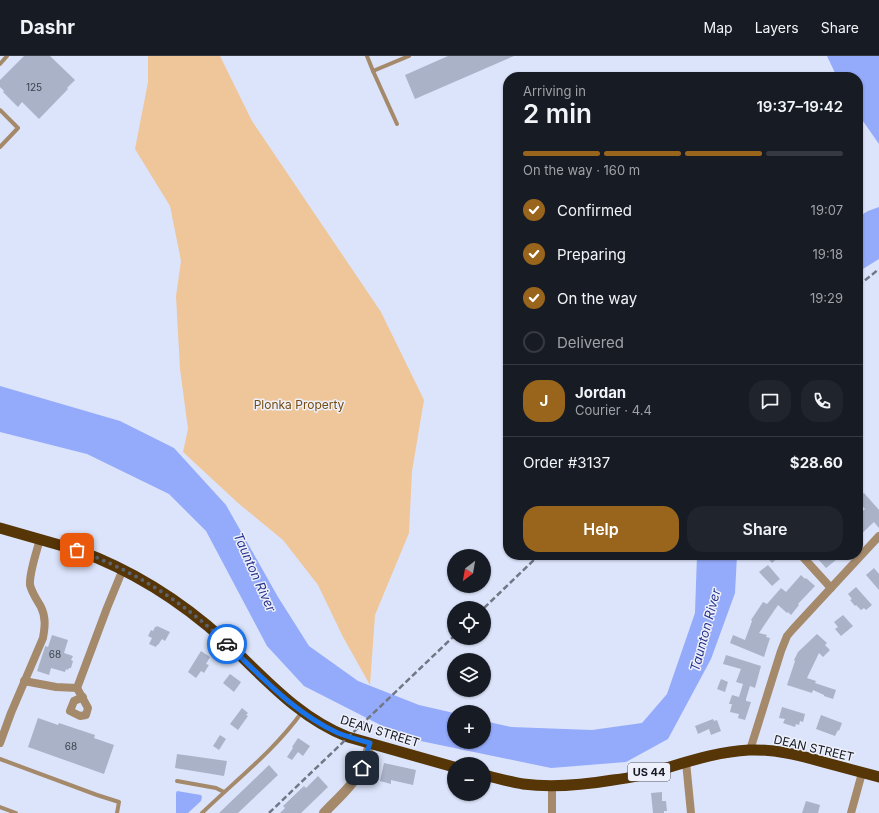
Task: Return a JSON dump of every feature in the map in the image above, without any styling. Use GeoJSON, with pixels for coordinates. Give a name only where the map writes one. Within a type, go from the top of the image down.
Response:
{"type":"FeatureCollection","features":[{"type":"Feature","properties":{"kind":"highway","name":"DEAN STREET"},"geometry":{"type":"LineString","coordinates":[[0,528],[82,552],[106,561],[123,569],[160,591],[198,618],[224,640],[302,712],[338,733],[447,765]]}},
{"type":"Feature","properties":{"kind":"highway","name":"DEAN STREET"},"geometry":{"type":"LineString","coordinates":[[491,777],[521,783],[552,786],[586,784],[636,776],[724,753],[750,750],[768,750],[785,752],[879,777]]}},
{"type":"Feature","properties":{"kind":"street"},"geometry":{"type":"LineString","coordinates":[[863,553],[879,536]]}},
{"type":"Feature","properties":{"kind":"street"},"geometry":{"type":"LineString","coordinates":[[0,743],[24,681],[43,638],[45,621],[41,607],[35,598],[30,583],[31,573],[40,539]]}},
{"type":"Feature","properties":{"kind":"street"},"geometry":{"type":"LineString","coordinates":[[806,560],[831,588]]}},
{"type":"Feature","properties":{"kind":"street"},"geometry":{"type":"LineString","coordinates":[[750,750],[785,641],[793,629],[857,560]]}},
{"type":"Feature","properties":{"kind":"street"},"geometry":{"type":"LineString","coordinates":[[77,688],[123,569]]}},
{"type":"Feature","properties":{"kind":"street"},"geometry":{"type":"LineString","coordinates":[[24,681],[56,687],[77,688]]}},
{"type":"Feature","properties":{"kind":"street"},"geometry":{"type":"LineString","coordinates":[[77,688],[83,697]]}},
{"type":"Feature","properties":{"kind":"street"},"geometry":{"type":"LineString","coordinates":[[324,813],[357,776],[362,768],[370,743]]}},
{"type":"Feature","properties":{"kind":"street"},"geometry":{"type":"LineString","coordinates":[[686,762],[691,813]]}},
{"type":"Feature","properties":{"kind":"street"},"geometry":{"type":"LineString","coordinates":[[851,813],[862,773]]}},
{"type":"Feature","properties":{"kind":"street"},"geometry":{"type":"LineString","coordinates":[[552,786],[552,813]]}},
{"type":"Feature","properties":{"kind":"lane"},"geometry":{"type":"LineString","coordinates":[[0,64],[7,56]]}},
{"type":"Feature","properties":{"kind":"lane"},"geometry":{"type":"LineString","coordinates":[[367,56],[397,124]]}},
{"type":"Feature","properties":{"kind":"lane"},"geometry":{"type":"LineString","coordinates":[[373,72],[409,56]]}},
{"type":"Feature","properties":{"kind":"lane"},"geometry":{"type":"LineString","coordinates":[[0,110],[18,128],[0,147]]}},
{"type":"Feature","properties":{"kind":"lane"},"geometry":{"type":"LineString","coordinates":[[202,813],[269,750],[302,712]]}},
{"type":"Feature","properties":{"kind":"lane"},"geometry":{"type":"LineString","coordinates":[[0,759],[119,802],[117,813]]}},
{"type":"Feature","properties":{"kind":"lane"},"geometry":{"type":"LineString","coordinates":[[176,781],[216,788],[224,792]]}},
{"type":"Feature","properties":{"kind":"lane"},"geometry":{"type":"LineString","coordinates":[[0,807],[16,813]]}},
{"type":"Feature","properties":{"kind":"green space","name":"Plonka Property"},"geometry":{"type":"Polygon","coordinates":[[[148,56],[220,56],[252,121],[381,312],[424,400],[412,471],[409,533],[375,615],[370,685],[343,637],[318,585],[283,540],[238,503],[183,452],[188,429],[180,369],[176,296],[181,261],[170,206],[135,149],[148,82],[148,56]]]}},
{"type":"Feature","properties":{"kind":"water"},"geometry":{"type":"Polygon","coordinates":[[[827,56],[879,56],[879,144],[863,121],[863,72],[835,72],[827,56]]]}},
{"type":"Feature","properties":{"kind":"water"},"geometry":{"type":"Polygon","coordinates":[[[879,207],[879,259],[863,269],[863,214],[879,207]]]}},
{"type":"Feature","properties":{"kind":"water","name":"Taunton River"},"geometry":{"type":"Polygon","coordinates":[[[0,386],[120,421],[174,448],[226,505],[278,597],[309,646],[358,681],[419,705],[447,711],[447,746],[406,738],[304,686],[267,646],[206,531],[169,494],[87,454],[0,432],[0,386]]]}},
{"type":"Feature","properties":{"kind":"water","name":"Taunton River"},"geometry":{"type":"Polygon","coordinates":[[[697,560],[737,560],[735,593],[711,659],[668,739],[626,762],[551,768],[459,749],[491,749],[491,723],[511,727],[592,730],[642,723],[667,694],[695,613],[697,560]]]}},
{"type":"Feature","properties":{"kind":"water"},"geometry":{"type":"Polygon","coordinates":[[[177,791],[201,795],[201,801],[188,813],[176,813],[177,791]]]}},
{"type":"Feature","properties":{"kind":"building"},"geometry":{"type":"Polygon","coordinates":[[[24,56],[50,56],[75,80],[39,119],[22,102],[18,107],[0,87],[0,80],[24,56]]]}},
{"type":"Feature","properties":{"kind":"building"},"geometry":{"type":"Polygon","coordinates":[[[448,56],[514,56],[415,99],[405,75],[448,56]]]}},
{"type":"Feature","properties":{"kind":"building"},"geometry":{"type":"Polygon","coordinates":[[[864,493],[879,510],[879,528],[874,522],[863,532],[863,511],[865,509],[863,507],[864,493]]]}},
{"type":"Feature","properties":{"kind":"building"},"geometry":{"type":"Polygon","coordinates":[[[819,560],[836,560],[826,568],[819,560]]]}},
{"type":"Feature","properties":{"kind":"building"},"geometry":{"type":"Polygon","coordinates":[[[768,565],[780,579],[772,586],[759,572],[768,565]]]}},
{"type":"Feature","properties":{"kind":"building"},"geometry":{"type":"Polygon","coordinates":[[[874,568],[879,574],[879,590],[866,575],[874,568]]]}},
{"type":"Feature","properties":{"kind":"building"},"geometry":{"type":"Polygon","coordinates":[[[801,575],[815,586],[798,604],[799,605],[791,615],[778,605],[759,633],[767,635],[766,637],[770,638],[764,657],[730,643],[733,635],[745,640],[752,621],[751,620],[763,602],[767,604],[781,588],[786,592],[801,575]]]}},
{"type":"Feature","properties":{"kind":"building"},"geometry":{"type":"Polygon","coordinates":[[[856,587],[872,605],[866,610],[864,608],[861,610],[850,600],[852,599],[848,594],[856,587]]]}},
{"type":"Feature","properties":{"kind":"building"},"geometry":{"type":"Polygon","coordinates":[[[843,615],[853,626],[841,636],[835,629],[838,627],[834,622],[843,615]]]}},
{"type":"Feature","properties":{"kind":"building"},"geometry":{"type":"Polygon","coordinates":[[[157,626],[170,632],[165,641],[162,639],[156,647],[149,644],[152,638],[148,636],[151,630],[153,631],[157,626]]]}},
{"type":"Feature","properties":{"kind":"building"},"geometry":{"type":"Polygon","coordinates":[[[817,634],[827,643],[825,645],[830,650],[823,657],[819,653],[807,678],[816,681],[815,683],[836,690],[833,699],[813,690],[812,693],[787,685],[795,661],[794,660],[798,652],[817,634]]]}},
{"type":"Feature","properties":{"kind":"building"},"geometry":{"type":"Polygon","coordinates":[[[52,635],[68,640],[64,653],[73,656],[71,660],[73,661],[71,668],[68,670],[66,669],[65,672],[51,668],[49,675],[37,671],[45,646],[48,647],[52,635]]]}},
{"type":"Feature","properties":{"kind":"building"},"geometry":{"type":"Polygon","coordinates":[[[201,651],[210,657],[206,664],[209,665],[204,673],[201,671],[196,678],[188,672],[201,651]]]}},
{"type":"Feature","properties":{"kind":"building"},"geometry":{"type":"Polygon","coordinates":[[[726,655],[761,666],[755,688],[750,686],[746,699],[746,701],[751,702],[745,720],[738,718],[739,714],[730,712],[732,704],[729,704],[732,695],[739,697],[743,684],[736,682],[741,669],[723,664],[726,655]]]}},
{"type":"Feature","properties":{"kind":"building"},"geometry":{"type":"Polygon","coordinates":[[[230,674],[241,682],[234,692],[223,683],[230,674]]]}},
{"type":"Feature","properties":{"kind":"building"},"geometry":{"type":"Polygon","coordinates":[[[721,679],[728,682],[725,692],[717,689],[721,679]]]}},
{"type":"Feature","properties":{"kind":"building"},"geometry":{"type":"Polygon","coordinates":[[[782,707],[805,714],[803,722],[800,721],[799,725],[796,724],[795,727],[783,723],[785,719],[779,718],[782,707]]]}},
{"type":"Feature","properties":{"kind":"building"},"geometry":{"type":"Polygon","coordinates":[[[242,708],[248,713],[246,715],[248,716],[238,730],[230,724],[242,708]]]}},
{"type":"Feature","properties":{"kind":"building"},"geometry":{"type":"Polygon","coordinates":[[[821,715],[842,723],[835,736],[816,729],[821,715]]]}},
{"type":"Feature","properties":{"kind":"building"},"geometry":{"type":"Polygon","coordinates":[[[38,718],[58,725],[59,723],[95,735],[94,738],[114,745],[104,774],[28,747],[38,718]]]}},
{"type":"Feature","properties":{"kind":"building"},"geometry":{"type":"Polygon","coordinates":[[[713,719],[714,721],[717,720],[721,731],[711,735],[709,729],[698,734],[695,726],[713,719]]]}},
{"type":"Feature","properties":{"kind":"building"},"geometry":{"type":"Polygon","coordinates":[[[220,735],[226,739],[219,750],[213,746],[220,735]]]}},
{"type":"Feature","properties":{"kind":"building"},"geometry":{"type":"Polygon","coordinates":[[[298,738],[310,746],[303,756],[298,752],[292,760],[287,757],[298,738]]]}},
{"type":"Feature","properties":{"kind":"building"},"geometry":{"type":"Polygon","coordinates":[[[177,754],[227,761],[224,776],[175,768],[177,754]]]}},
{"type":"Feature","properties":{"kind":"building"},"geometry":{"type":"Polygon","coordinates":[[[384,763],[416,770],[413,785],[391,780],[391,784],[380,781],[384,763]]]}},
{"type":"Feature","properties":{"kind":"building"},"geometry":{"type":"Polygon","coordinates":[[[269,765],[278,775],[238,813],[219,813],[269,765]]]}},
{"type":"Feature","properties":{"kind":"building"},"geometry":{"type":"Polygon","coordinates":[[[318,776],[328,787],[301,813],[280,813],[285,808],[283,806],[304,786],[306,788],[318,776]]]}},
{"type":"Feature","properties":{"kind":"building"},"geometry":{"type":"Polygon","coordinates":[[[662,792],[662,801],[666,801],[667,811],[664,811],[664,813],[653,813],[651,793],[662,792]]]}},
{"type":"Feature","properties":{"kind":"building"},"geometry":{"type":"Polygon","coordinates":[[[806,801],[820,805],[818,813],[802,813],[806,801]]]}},
{"type":"Feature","properties":{"kind":"railway"},"geometry":{"type":"LineString","coordinates":[[863,282],[879,269]]}},
{"type":"Feature","properties":{"kind":"railway"},"geometry":{"type":"LineString","coordinates":[[491,601],[534,560]]}},
{"type":"Feature","properties":{"kind":"railway"},"geometry":{"type":"LineString","coordinates":[[269,813],[447,643]]}},
{"type":"Feature","properties":{"kind":"way so far"},"geometry":{"type":"LineString","coordinates":[[77,550],[118,566],[140,578],[198,618],[227,644]]}},
{"type":"Feature","properties":{"kind":"route"},"geometry":{"type":"LineString","coordinates":[[227,644],[293,705],[305,714],[338,733],[370,743],[362,768]]}}]}
